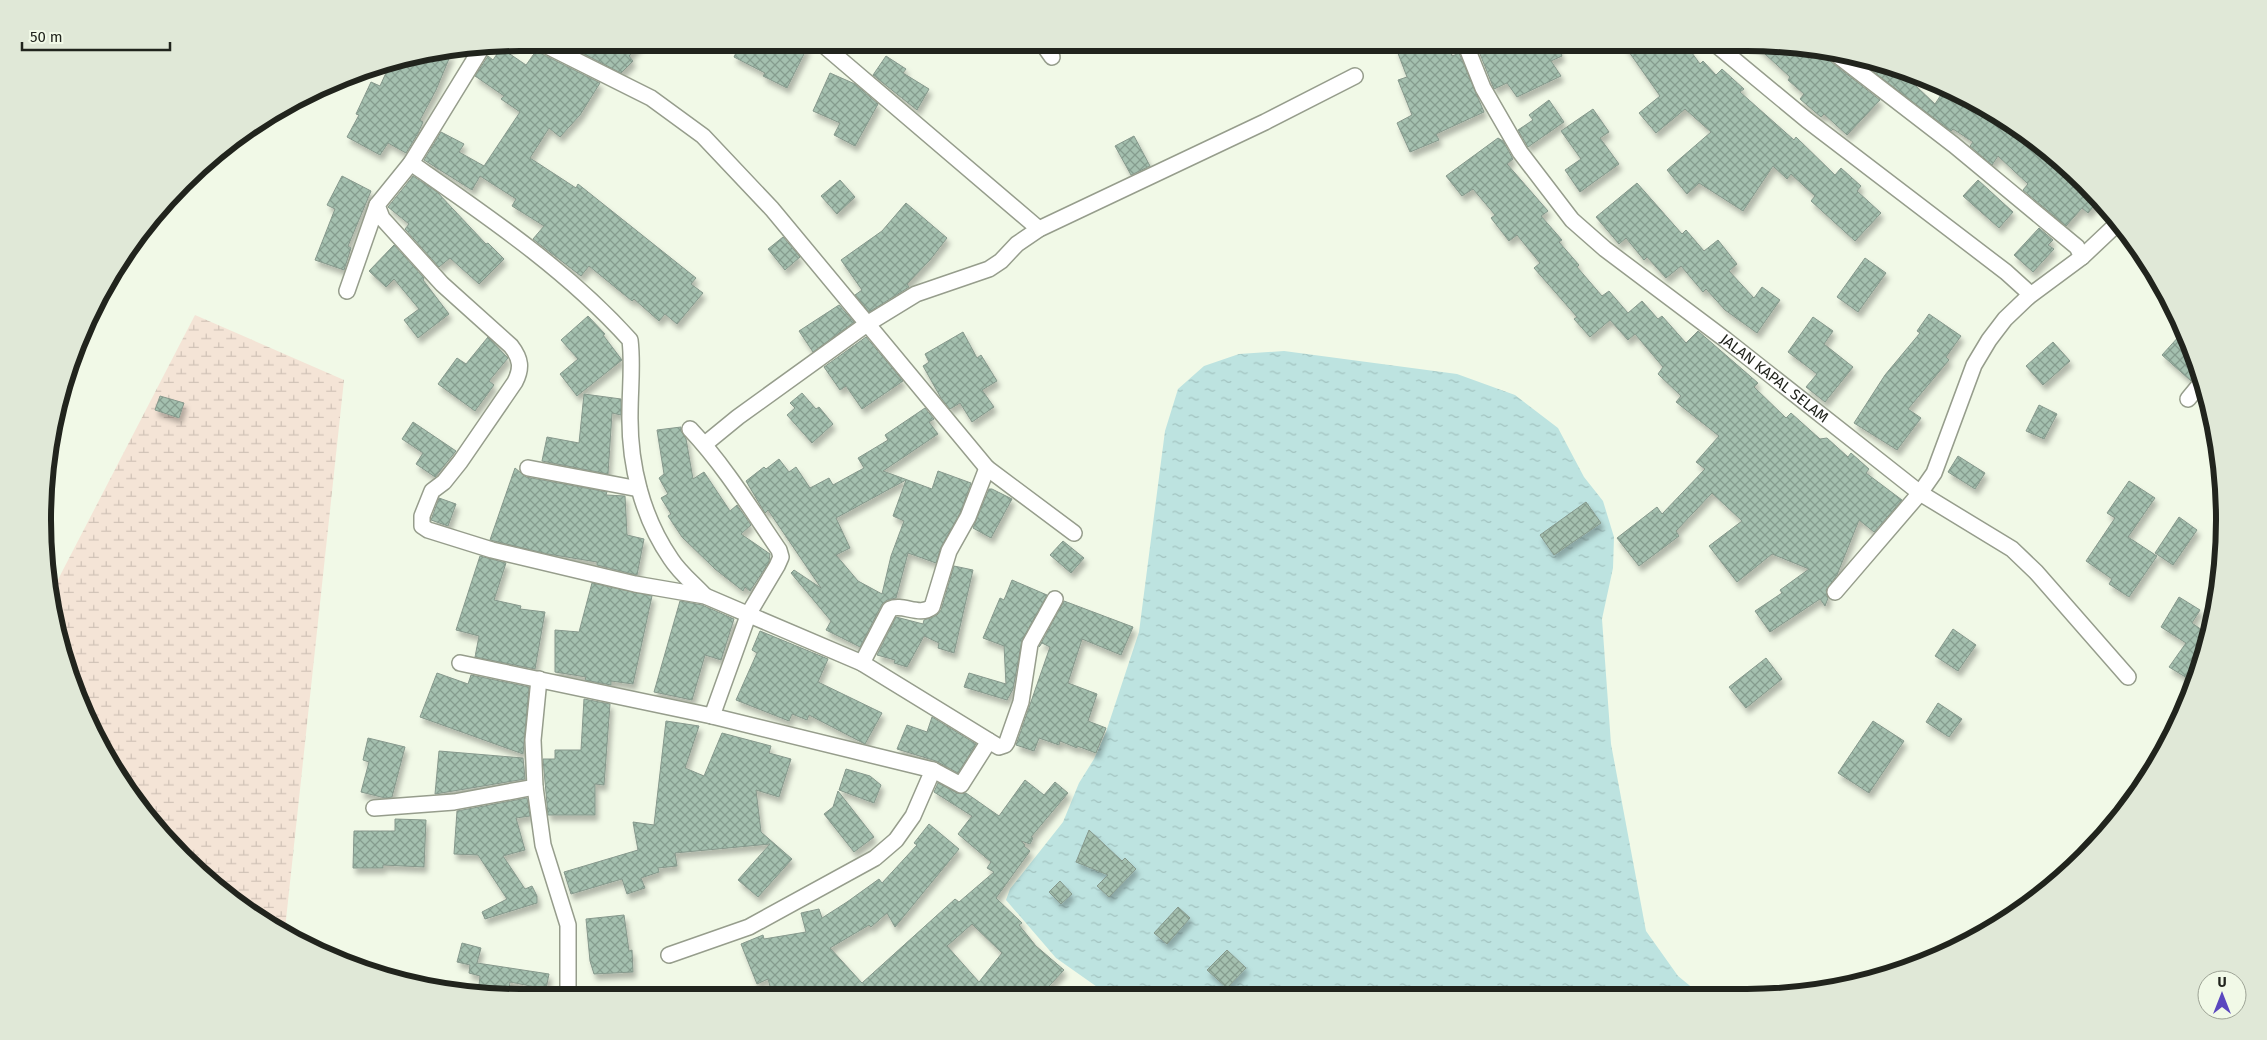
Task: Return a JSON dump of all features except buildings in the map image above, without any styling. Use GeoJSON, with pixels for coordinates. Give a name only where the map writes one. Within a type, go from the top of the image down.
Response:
{"type":"FeatureCollection","features":[{"type":"Feature","properties":{"kind":"street"},"geometry":{"type":"LineString","coordinates":[[559,51],[651,98],[703,136],[772,208],[987,468],[1074,534]]}},
{"type":"Feature","properties":{"kind":"street"},"geometry":{"type":"LineString","coordinates":[[831,51],[1038,229]]}},
{"type":"Feature","properties":{"kind":"street"},"geometry":{"type":"LineString","coordinates":[[1048,51],[1052,57]]}},
{"type":"Feature","properties":{"kind":"street","name":"JALAN KAPAL SELAM"},"geometry":{"type":"LineString","coordinates":[[1469,51],[1483,88],[1520,152],[1572,220],[1605,249],[1726,340],[1920,493],[2012,549],[2036,572],[2128,677]]}},
{"type":"Feature","properties":{"kind":"street"},"geometry":{"type":"LineString","coordinates":[[1725,51],[1807,120],[2006,272],[2028,294]]}},
{"type":"Feature","properties":{"kind":"street"},"geometry":{"type":"LineString","coordinates":[[347,290],[377,205],[411,162],[478,53]]}},
{"type":"Feature","properties":{"kind":"street"},"geometry":{"type":"LineString","coordinates":[[1846,62],[1954,145],[2080,252]]}},
{"type":"Feature","properties":{"kind":"street"},"geometry":{"type":"LineString","coordinates":[[704,444],[738,417],[867,324],[916,294],[989,269],[1001,262],[1017,244],[1038,229],[1265,122],[1355,76]]}},
{"type":"Feature","properties":{"kind":"street"},"geometry":{"type":"LineString","coordinates":[[411,162],[492,220],[571,283],[630,340],[632,351],[630,415],[632,454],[639,489],[654,530],[672,560],[705,596]]}},
{"type":"Feature","properties":{"kind":"street"},"geometry":{"type":"LineString","coordinates":[[377,205],[382,218],[442,284],[511,346],[519,358],[521,369],[515,382],[460,462],[444,482],[432,491],[422,516],[422,526],[428,530],[492,550],[636,584],[705,596],[749,613],[862,663],[999,747],[1007,742],[1021,702],[1030,644],[1055,599]]}},
{"type":"Feature","properties":{"kind":"street"},"geometry":{"type":"LineString","coordinates":[[1835,592],[1920,493],[1934,473],[1974,365],[1989,340],[2028,294],[2112,227]]}},
{"type":"Feature","properties":{"kind":"street"},"geometry":{"type":"LineString","coordinates":[[2188,399],[2197,388]]}},
{"type":"Feature","properties":{"kind":"street"},"geometry":{"type":"LineString","coordinates":[[690,429],[704,444],[747,502],[779,550],[781,557],[778,566],[749,613],[712,716]]}},
{"type":"Feature","properties":{"kind":"street"},"geometry":{"type":"LineString","coordinates":[[528,468],[639,489]]}},
{"type":"Feature","properties":{"kind":"street"},"geometry":{"type":"LineString","coordinates":[[862,663],[890,609],[896,607],[924,612],[932,607],[949,551],[968,517],[987,468]]}},
{"type":"Feature","properties":{"kind":"street"},"geometry":{"type":"LineString","coordinates":[[460,664],[712,716],[933,770],[961,785],[989,741]]}},
{"type":"Feature","properties":{"kind":"street"},"geometry":{"type":"LineString","coordinates":[[539,679],[533,740],[535,787],[543,845],[568,925],[568,989]]}},
{"type":"Feature","properties":{"kind":"street"},"geometry":{"type":"LineString","coordinates":[[669,955],[749,927],[876,858],[896,840],[913,816],[933,770]]}},
{"type":"Feature","properties":{"kind":"street"},"geometry":{"type":"LineString","coordinates":[[374,808],[454,802],[535,787]]}},
{"type":"Feature","properties":{"kind":"green space"},"geometry":{"type":"Polygon","coordinates":[[[195,315],[344,380],[285,926],[235,892],[211,872],[168,829],[130,780],[100,727],[76,671],[67,641],[56,584],[195,315]]]}},
{"type":"Feature","properties":{"kind":"water"},"geometry":{"type":"Polygon","coordinates":[[[1284,351],[1457,374],[1515,395],[1558,428],[1584,477],[1603,501],[1614,537],[1613,568],[1602,619],[1611,744],[1646,931],[1678,976],[1694,989],[1100,989],[1056,958],[1006,900],[1010,889],[1063,822],[1079,783],[1094,759],[1106,732],[1139,632],[1165,431],[1178,389],[1204,366],[1239,354],[1284,351]]]}}]}
